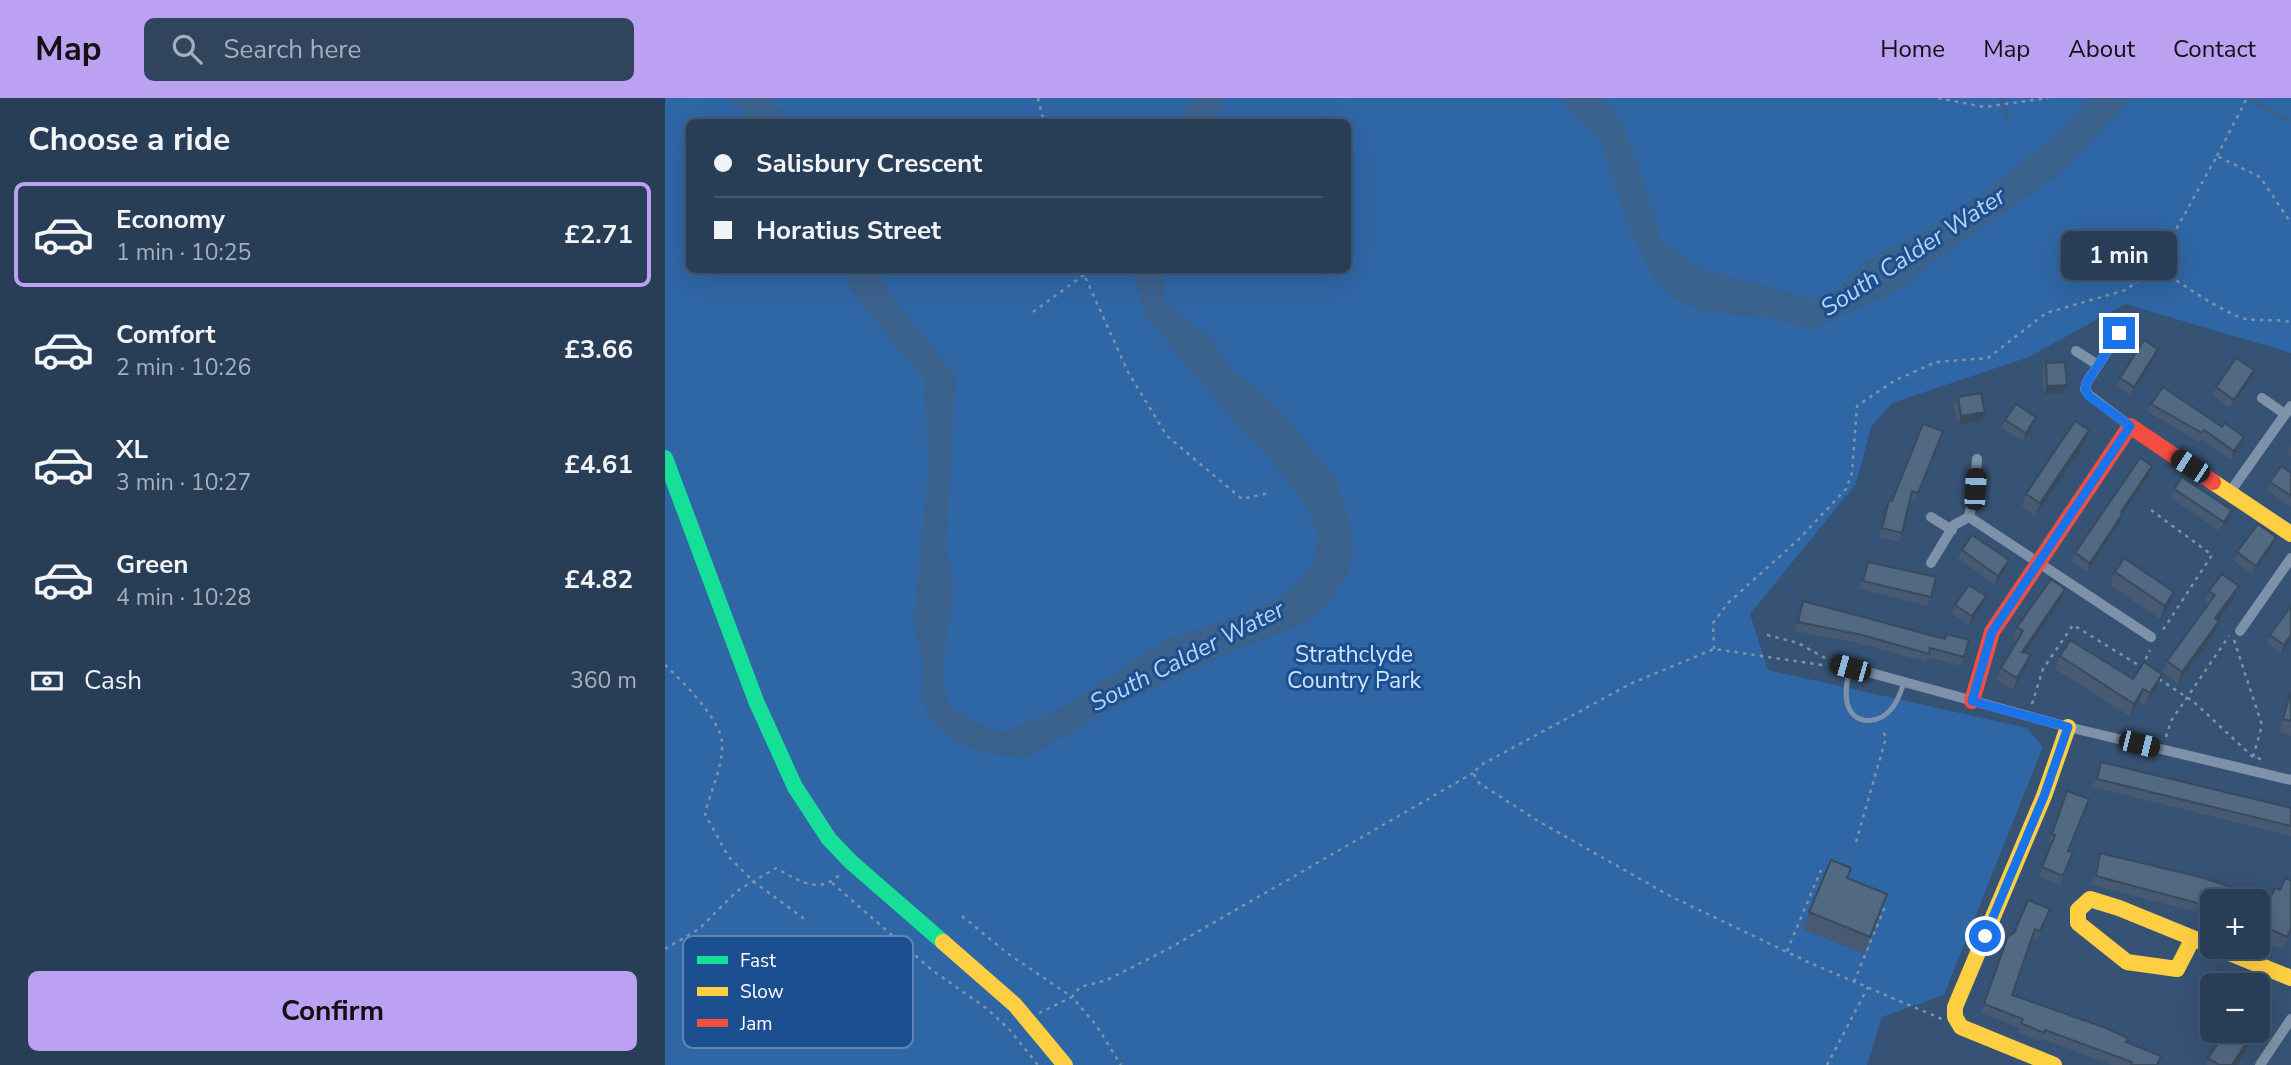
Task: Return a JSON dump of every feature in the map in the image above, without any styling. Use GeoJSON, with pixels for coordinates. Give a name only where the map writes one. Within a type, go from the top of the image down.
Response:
{"type":"FeatureCollection","features":[{"type":"Feature","properties":{"kind":"street"},"geometry":{"type":"LineString","coordinates":[[2119,333],[2085,389],[2089,396],[2291,534]]}},
{"type":"Feature","properties":{"kind":"street"},"geometry":{"type":"LineString","coordinates":[[2076,351],[2098,365]]}},
{"type":"Feature","properties":{"kind":"street"},"geometry":{"type":"LineString","coordinates":[[2230,492],[2288,410],[2262,398]]}},
{"type":"Feature","properties":{"kind":"street"},"geometry":{"type":"LineString","coordinates":[[1972,701],[1992,632],[2130,426]]}},
{"type":"Feature","properties":{"kind":"street"},"geometry":{"type":"LineString","coordinates":[[665,458],[774,747],[806,809],[851,862],[1015,1005],[1065,1065]]}},
{"type":"Feature","properties":{"kind":"street"},"geometry":{"type":"LineString","coordinates":[[1931,563],[1952,530],[1969,517],[1977,459]]}},
{"type":"Feature","properties":{"kind":"street"},"geometry":{"type":"LineString","coordinates":[[1931,517],[1952,530]]}},
{"type":"Feature","properties":{"kind":"street"},"geometry":{"type":"LineString","coordinates":[[1969,517],[2151,637]]}},
{"type":"Feature","properties":{"kind":"street"},"geometry":{"type":"LineString","coordinates":[[2240,631],[2291,558]]}},
{"type":"Feature","properties":{"kind":"street"},"geometry":{"type":"LineString","coordinates":[[1829,664],[2068,727],[2291,779]]}},
{"type":"Feature","properties":{"kind":"street"},"geometry":{"type":"LineString","coordinates":[[2055,1065],[1961,1027],[1955,1017],[1955,1007],[2044,796],[2068,727]]}},
{"type":"Feature","properties":{"kind":"street"},"geometry":{"type":"LineString","coordinates":[[2192,940],[2177,969],[2127,962],[2078,923],[2078,910],[2089,899],[2119,908],[2192,940],[2291,978]]}},
{"type":"Feature","properties":{"kind":"street"},"geometry":{"type":"LineString","coordinates":[[2260,1065],[2291,1019]]}},
{"type":"Feature","properties":{"kind":"lane"},"geometry":{"type":"LineString","coordinates":[[1850,668],[1846,694],[1848,708],[1859,718],[1872,721],[1878,719],[1894,706],[1904,683]]}},
{"type":"Feature","properties":{"kind":"path"},"geometry":{"type":"LineString","coordinates":[[1038,98],[1043,119]]}},
{"type":"Feature","properties":{"kind":"path"},"geometry":{"type":"LineString","coordinates":[[1938,98],[1984,107],[2048,98]]}},
{"type":"Feature","properties":{"kind":"path"},"geometry":{"type":"LineString","coordinates":[[1714,649],[1713,623],[1728,603],[1799,539],[1846,489],[1852,473],[1857,406],[1893,381],[1936,362],[1988,358],[2046,313],[2126,290],[2155,267],[2247,98]]}},
{"type":"Feature","properties":{"kind":"path"},"geometry":{"type":"LineString","coordinates":[[2217,156],[2260,177],[2291,223]]}},
{"type":"Feature","properties":{"kind":"path"},"geometry":{"type":"LineString","coordinates":[[2155,267],[2227,312],[2248,319],[2265,317],[2291,322]]}},
{"type":"Feature","properties":{"kind":"path"},"geometry":{"type":"LineString","coordinates":[[1033,313],[1084,275],[1128,372],[1167,436],[1243,499],[1268,493]]}},
{"type":"Feature","properties":{"kind":"path"},"geometry":{"type":"LineString","coordinates":[[2140,666],[2212,555],[2151,510]]}},
{"type":"Feature","properties":{"kind":"path"},"geometry":{"type":"LineString","coordinates":[[2032,704],[2043,669],[2073,625],[2187,697],[2253,757],[2266,760]]}},
{"type":"Feature","properties":{"kind":"path"},"geometry":{"type":"LineString","coordinates":[[2163,750],[2171,720],[2231,633],[2262,725],[2253,757]]}},
{"type":"Feature","properties":{"kind":"path"},"geometry":{"type":"LineString","coordinates":[[1767,635],[1798,643],[1829,664]]}},
{"type":"Feature","properties":{"kind":"path"},"geometry":{"type":"LineString","coordinates":[[1029,1022],[1050,1006],[1072,997],[1080,987],[1107,981],[1168,949],[1472,773],[1481,765],[1630,684],[1714,649],[1829,664]]}},
{"type":"Feature","properties":{"kind":"path"},"geometry":{"type":"LineString","coordinates":[[665,665],[696,698],[723,741],[705,814],[728,856],[754,883],[806,920]]}},
{"type":"Feature","properties":{"kind":"path"},"geometry":{"type":"LineString","coordinates":[[1856,842],[1886,738],[1878,719]]}},
{"type":"Feature","properties":{"kind":"path"},"geometry":{"type":"LineString","coordinates":[[1472,773],[1479,783],[1538,821],[1672,897],[1808,962],[1961,1027]]}},
{"type":"Feature","properties":{"kind":"path"},"geometry":{"type":"LineString","coordinates":[[687,936],[699,929],[737,891],[776,868],[808,886],[831,883],[851,862]]}},
{"type":"Feature","properties":{"kind":"path"},"geometry":{"type":"LineString","coordinates":[[1787,952],[1821,870]]}},
{"type":"Feature","properties":{"kind":"path"},"geometry":{"type":"LineString","coordinates":[[831,883],[893,936]]}},
{"type":"Feature","properties":{"kind":"path"},"geometry":{"type":"LineString","coordinates":[[1854,982],[1884,909],[1881,898]]}},
{"type":"Feature","properties":{"kind":"path"},"geometry":{"type":"LineString","coordinates":[[962,916],[1007,953],[1072,997],[1096,1025],[1121,1065]]}},
{"type":"Feature","properties":{"kind":"path"},"geometry":{"type":"LineString","coordinates":[[665,949],[683,938]]}},
{"type":"Feature","properties":{"kind":"path"},"geometry":{"type":"LineString","coordinates":[[913,954],[986,1008],[1009,1029],[1038,1065]]}},
{"type":"Feature","properties":{"kind":"path"},"geometry":{"type":"LineString","coordinates":[[1828,1065],[1868,987]]}},
{"type":"Feature","properties":{"kind":"green space","name":"Strathclyde Country Park"},"geometry":{"type":"Polygon","coordinates":[[[665,98],[2291,98],[2291,353],[2125,304],[2029,357],[1892,403],[1871,427],[1856,484],[1750,614],[1768,670],[2027,728],[2043,747],[1944,995],[1882,1017],[1867,1065],[665,1065],[665,98]]]}},
{"type":"Feature","properties":{"kind":"water"},"geometry":{"type":"Polygon","coordinates":[[[725,98],[770,98],[785,119],[749,119],[742,109],[725,98]]]}},
{"type":"Feature","properties":{"kind":"water"},"geometry":{"type":"Polygon","coordinates":[[[1190,98],[1225,98],[1216,119],[1181,119],[1190,98]]]}},
{"type":"Feature","properties":{"kind":"water","name":"South Calder Water"},"geometry":{"type":"Polygon","coordinates":[[[1561,98],[1604,98],[1618,115],[1631,145],[1663,243],[1703,269],[1813,299],[1838,289],[1865,262],[1933,226],[1991,187],[2065,127],[2085,98],[2133,98],[2058,175],[1928,265],[1904,288],[1811,330],[1771,318],[1704,312],[1674,298],[1654,278],[1632,236],[1599,138],[1568,110],[1561,98]]]}},
{"type":"Feature","properties":{"kind":"water","name":"South Calder Water"},"geometry":{"type":"Polygon","coordinates":[[[844,273],[879,273],[894,300],[956,376],[946,552],[953,575],[954,594],[944,671],[947,697],[953,707],[975,722],[1001,733],[1064,707],[1164,640],[1252,611],[1291,590],[1311,567],[1319,537],[1306,506],[1262,449],[1241,430],[1145,316],[1133,273],[1163,273],[1164,300],[1213,340],[1232,370],[1274,403],[1337,481],[1355,549],[1346,577],[1330,602],[1302,625],[1232,651],[1128,700],[1028,757],[982,753],[953,740],[934,723],[921,701],[923,662],[913,624],[929,462],[923,377],[856,298],[844,273]]]}},
{"type":"Feature","properties":{"kind":"building"},"geometry":{"type":"Polygon","coordinates":[[[2144,340],[2158,349],[2134,387],[2120,378],[2144,340]]]}},
{"type":"Feature","properties":{"kind":"building"},"geometry":{"type":"Polygon","coordinates":[[[2236,358],[2254,370],[2234,400],[2216,387],[2236,358]]]}},
{"type":"Feature","properties":{"kind":"building"},"geometry":{"type":"Polygon","coordinates":[[[2065,362],[2067,385],[2047,386],[2046,363],[2065,362]]]}},
{"type":"Feature","properties":{"kind":"building"},"geometry":{"type":"Polygon","coordinates":[[[2163,387],[2222,427],[2225,423],[2244,437],[2234,451],[2204,430],[2202,433],[2151,404],[2163,387]]]}},
{"type":"Feature","properties":{"kind":"building"},"geometry":{"type":"Polygon","coordinates":[[[1981,393],[1985,412],[1961,416],[1958,397],[1981,393]]]}},
{"type":"Feature","properties":{"kind":"building"},"geometry":{"type":"Polygon","coordinates":[[[2016,404],[2036,417],[2026,433],[2005,420],[2016,404]]]}},
{"type":"Feature","properties":{"kind":"building"},"geometry":{"type":"Polygon","coordinates":[[[2075,421],[2089,430],[2040,503],[2026,494],[2075,421]]]}},
{"type":"Feature","properties":{"kind":"building"},"geometry":{"type":"Polygon","coordinates":[[[1923,424],[1943,431],[1918,493],[1912,491],[1902,533],[1882,528],[1889,500],[1892,501],[1923,424]]]}},
{"type":"Feature","properties":{"kind":"building"},"geometry":{"type":"Polygon","coordinates":[[[2140,458],[2152,466],[2090,563],[2075,553],[2140,458]]]}},
{"type":"Feature","properties":{"kind":"building"},"geometry":{"type":"Polygon","coordinates":[[[2281,466],[2291,473],[2291,496],[2270,482],[2281,466]]]}},
{"type":"Feature","properties":{"kind":"building"},"geometry":{"type":"Polygon","coordinates":[[[2182,477],[2232,510],[2224,522],[2174,489],[2182,477]]]}},
{"type":"Feature","properties":{"kind":"building"},"geometry":{"type":"Polygon","coordinates":[[[2258,524],[2276,537],[2256,566],[2237,552],[2258,524]]]}},
{"type":"Feature","properties":{"kind":"building"},"geometry":{"type":"Polygon","coordinates":[[[1972,535],[2009,560],[1998,576],[1962,550],[1972,535]]]}},
{"type":"Feature","properties":{"kind":"building"},"geometry":{"type":"Polygon","coordinates":[[[2124,558],[2174,592],[2165,606],[2115,572],[2124,558]]]}},
{"type":"Feature","properties":{"kind":"building"},"geometry":{"type":"Polygon","coordinates":[[[1868,562],[1936,577],[1931,597],[1863,581],[1868,562]]]}},
{"type":"Feature","properties":{"kind":"building"},"geometry":{"type":"Polygon","coordinates":[[[2222,574],[2239,586],[2215,618],[2219,621],[2182,672],[2167,661],[2215,595],[2209,591],[2222,574]]]}},
{"type":"Feature","properties":{"kind":"building"},"geometry":{"type":"Polygon","coordinates":[[[2051,579],[2065,589],[2022,652],[2031,654],[2017,678],[2001,668],[2023,631],[2017,627],[2051,579]]]}},
{"type":"Feature","properties":{"kind":"building"},"geometry":{"type":"Polygon","coordinates":[[[1969,585],[1986,596],[1972,616],[1955,605],[1969,585]]]}},
{"type":"Feature","properties":{"kind":"building"},"geometry":{"type":"Polygon","coordinates":[[[1803,601],[1945,639],[1946,634],[1969,640],[1964,657],[1930,648],[1929,654],[1862,635],[1798,622],[1803,601]]]}},
{"type":"Feature","properties":{"kind":"building"},"geometry":{"type":"Polygon","coordinates":[[[2291,606],[2291,635],[2284,645],[2270,635],[2291,606]]]}},
{"type":"Feature","properties":{"kind":"building"},"geometry":{"type":"Polygon","coordinates":[[[2070,640],[2133,679],[2144,662],[2162,674],[2150,693],[2143,689],[2134,704],[2060,656],[2070,640]]]}},
{"type":"Feature","properties":{"kind":"building"},"geometry":{"type":"Polygon","coordinates":[[[2291,691],[2291,721],[2283,719],[2291,691]]]}},
{"type":"Feature","properties":{"kind":"building"},"geometry":{"type":"Polygon","coordinates":[[[2101,762],[2291,808],[2291,826],[2097,779],[2101,762]]]}},
{"type":"Feature","properties":{"kind":"building"},"geometry":{"type":"Polygon","coordinates":[[[2067,791],[2089,799],[2068,851],[2073,852],[2063,876],[2042,867],[2055,835],[2052,834],[2067,791]]]}},
{"type":"Feature","properties":{"kind":"building"},"geometry":{"type":"Polygon","coordinates":[[[2100,853],[2204,878],[2236,889],[2200,889],[2200,904],[2096,876],[2100,853]]]}},
{"type":"Feature","properties":{"kind":"building"},"geometry":{"type":"Polygon","coordinates":[[[1831,860],[1851,868],[1847,878],[1887,894],[1870,937],[1809,912],[1831,860]]]}},
{"type":"Feature","properties":{"kind":"building"},"geometry":{"type":"Polygon","coordinates":[[[2285,878],[2291,881],[2291,929],[2287,937],[2270,929],[2270,898],[2275,888],[2280,890],[2285,878]]]}},
{"type":"Feature","properties":{"kind":"building"},"geometry":{"type":"Polygon","coordinates":[[[2028,900],[2050,909],[2040,931],[2035,929],[2012,995],[2128,1038],[2126,1042],[2161,1056],[2157,1065],[2131,1065],[2132,1062],[2045,1030],[2044,1033],[2021,1023],[2023,1019],[1984,1004],[2008,936],[2014,933],[2028,900]]]}},
{"type":"Feature","properties":{"kind":"building"},"geometry":{"type":"Polygon","coordinates":[[[2218,1043],[2246,1043],[2232,1065],[2219,1065],[2208,1058],[2218,1043]]]}},
{"type":"Feature","properties":{"kind":"waterway"},"geometry":{"type":"LineString","coordinates":[[1999,98],[2003,103]]}},
{"type":"Feature","properties":{"kind":"waterway"},"geometry":{"type":"LineString","coordinates":[[2250,99],[2288,121]]}},
{"type":"Feature","properties":{"kind":"waterway"},"geometry":{"type":"LineString","coordinates":[[2005,108],[2008,119]]}},
{"type":"Feature","properties":{"kind":"traffic: fast"},"geometry":{"type":"LineString","coordinates":[[665,458],[756,701],[795,787],[829,839],[851,862],[943,942]]}},
{"type":"Feature","properties":{"kind":"traffic: slow"},"geometry":{"type":"LineString","coordinates":[[2213,482],[2291,534]]}},
{"type":"Feature","properties":{"kind":"traffic: slow"},"geometry":{"type":"LineString","coordinates":[[2054,1065],[1961,1027],[1955,1017],[1955,1007],[2044,796],[2068,727]]}},
{"type":"Feature","properties":{"kind":"traffic: slow"},"geometry":{"type":"LineString","coordinates":[[2192,940],[2177,969],[2127,962],[2078,923],[2078,910],[2090,899],[2119,908],[2291,978]]}},
{"type":"Feature","properties":{"kind":"traffic: slow"},"geometry":{"type":"LineString","coordinates":[[943,942],[1015,1005],[1065,1065]]}},
{"type":"Feature","properties":{"kind":"traffic: jam"},"geometry":{"type":"LineString","coordinates":[[1972,701],[1992,632],[2130,426],[2213,482]]}},
{"type":"Feature","properties":{"kind":"route"},"geometry":{"type":"LineString","coordinates":[[1985,936],[2044,796],[2068,727],[1972,701],[1992,632],[2130,426],[2089,396],[2085,389],[2119,333]]}}]}
